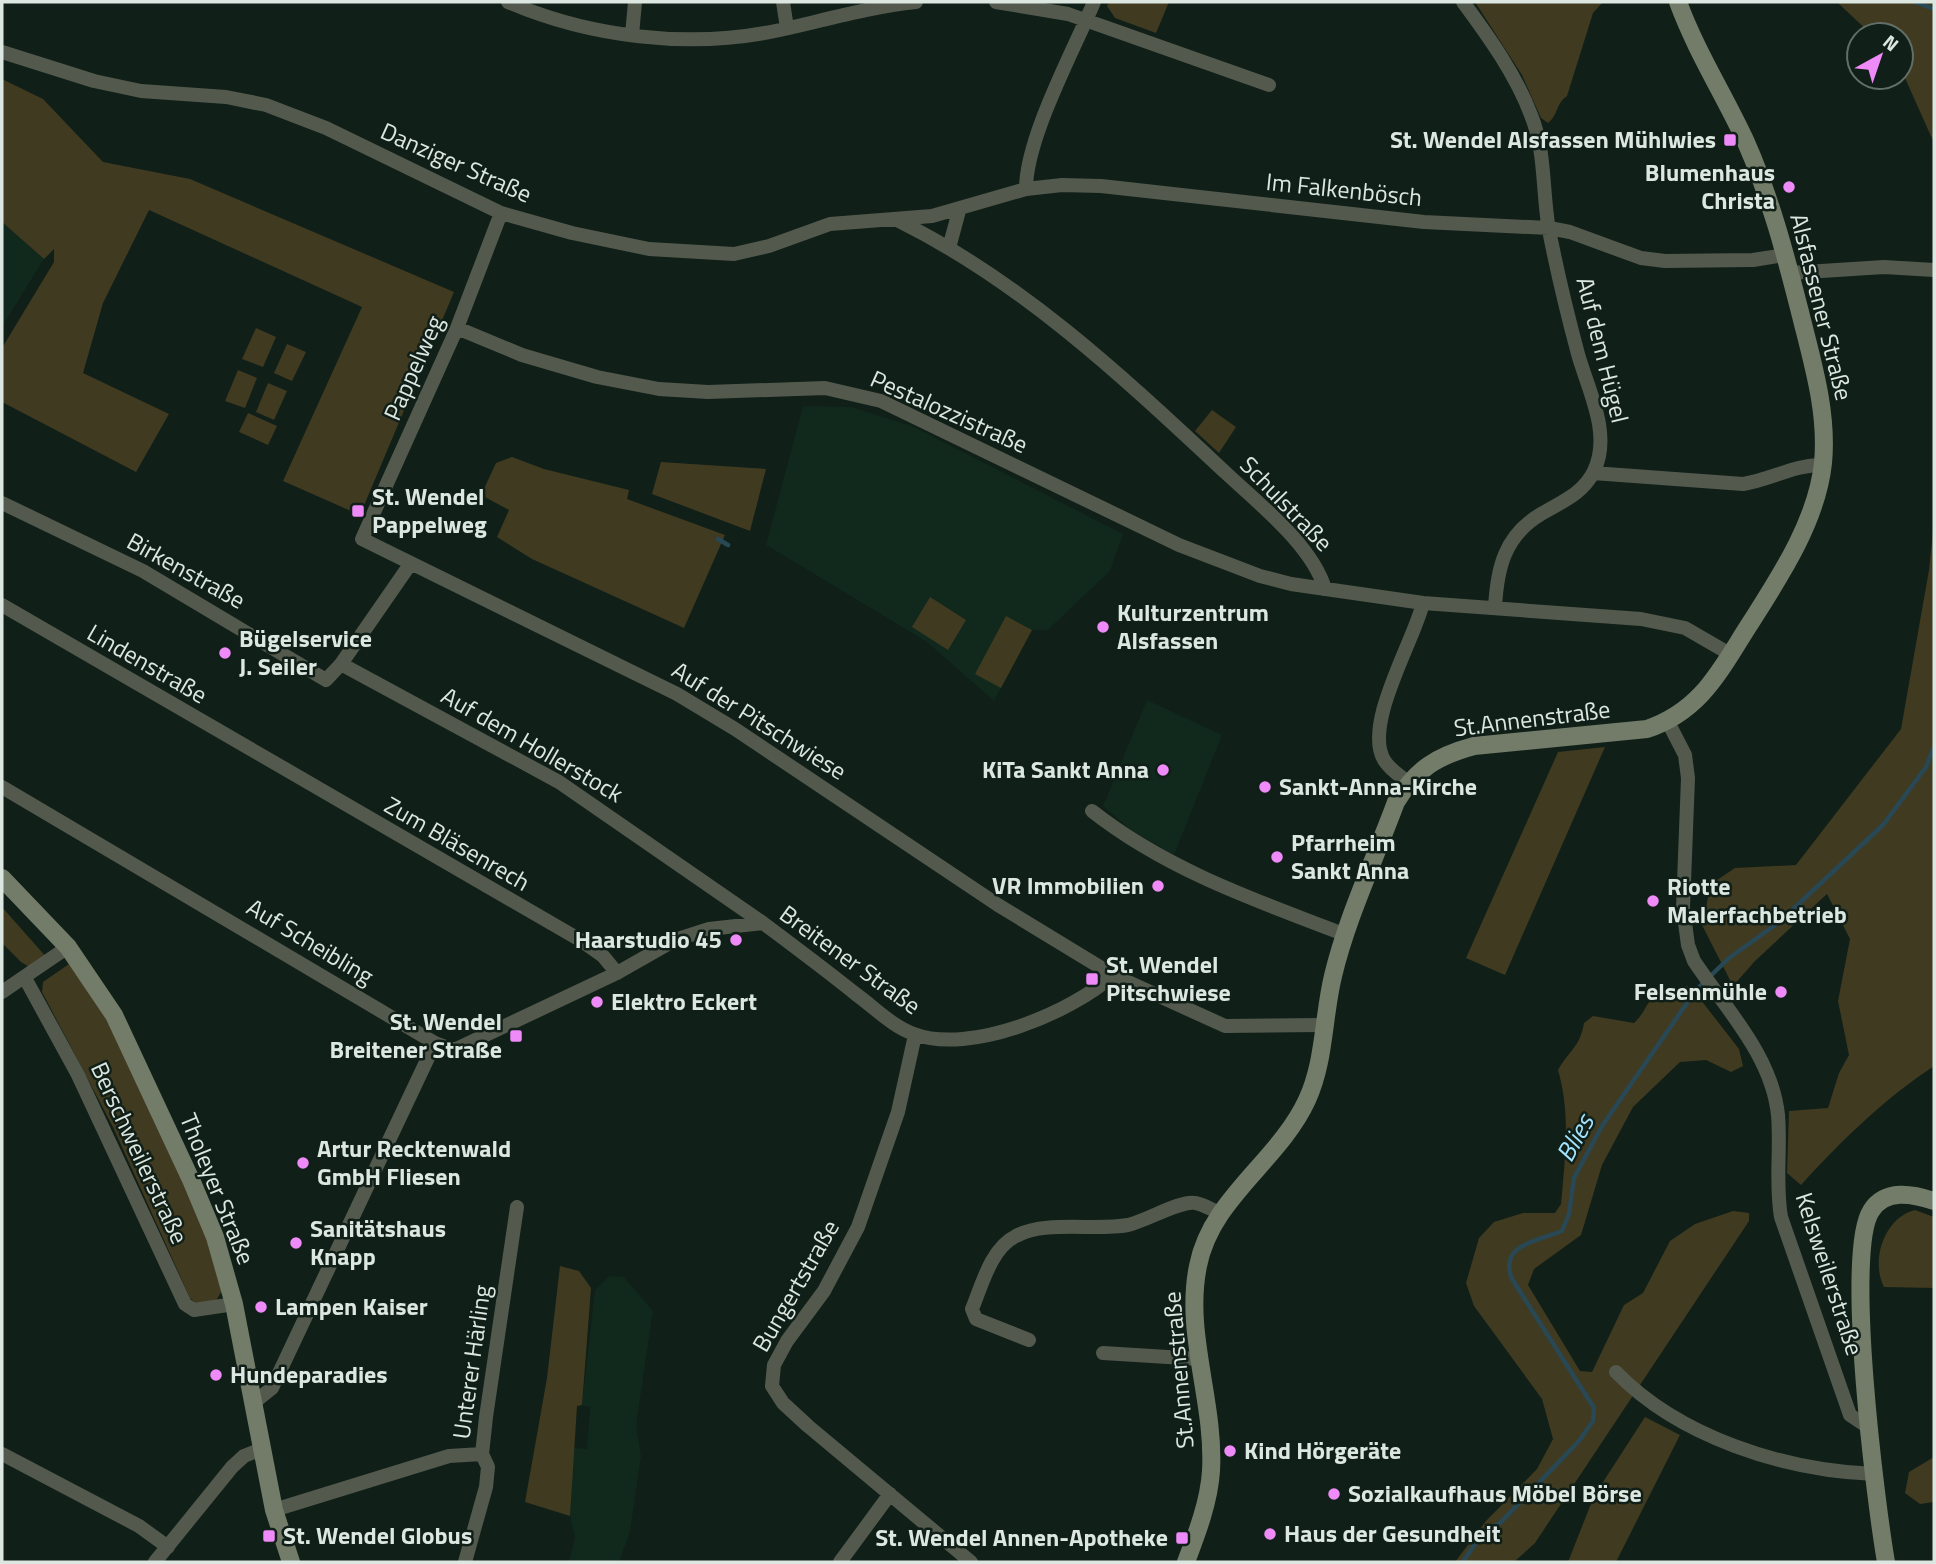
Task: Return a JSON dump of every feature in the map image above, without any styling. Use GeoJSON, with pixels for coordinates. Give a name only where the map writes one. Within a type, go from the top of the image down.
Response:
{"type":"FeatureCollection","features":[{"type":"Feature","properties":{"kind":"main road","name":"Alsfassener Straße"},"geometry":{"type":"LineString","coordinates":[[1668,722],[1689,709],[1704,693],[1765,600],[1798,541],[1813,507],[1823,464],[1822,409],[1790,273],[1766,189],[1744,139],[1696,47],[1678,2]]}},
{"type":"Feature","properties":{"kind":"main road","name":"St.Annenstraße"},"geometry":{"type":"LineString","coordinates":[[1186,1562],[1202,1515],[1211,1472],[1210,1438],[1196,1321],[1198,1264],[1208,1234],[1220,1213],[1291,1131],[1318,1071],[1333,975],[1396,802],[1408,782],[1426,765],[1446,754],[1474,746],[1611,735],[1647,729],[1668,722]]}},
{"type":"Feature","properties":{"kind":"main road","name":"Tholeyer Straße"},"geometry":{"type":"LineString","coordinates":[[2,878],[68,947],[114,1015],[187,1170],[215,1237],[234,1304],[274,1510],[291,1562]]}},
{"type":"Feature","properties":{"kind":"main road"},"geometry":{"type":"LineString","coordinates":[[1886,1562],[1868,1427],[1861,1264],[1864,1231],[1871,1211],[1883,1199],[1900,1194],[1934,1201]]}},
{"type":"Feature","properties":{"kind":"street"},"geometry":{"type":"LineString","coordinates":[[508,2],[556,19],[632,35],[703,39],[787,27],[857,10],[916,2]]}},
{"type":"Feature","properties":{"kind":"street"},"geometry":{"type":"LineString","coordinates":[[632,35],[635,2]]}},
{"type":"Feature","properties":{"kind":"street"},"geometry":{"type":"LineString","coordinates":[[783,2],[787,27]]}},
{"type":"Feature","properties":{"kind":"street"},"geometry":{"type":"LineString","coordinates":[[996,2],[1041,7],[1087,20],[1269,85]]}},
{"type":"Feature","properties":{"kind":"street"},"geometry":{"type":"LineString","coordinates":[[1026,190],[1026,170],[1033,145],[1094,2]]}},
{"type":"Feature","properties":{"kind":"street","name":"Auf dem Hügel"},"geometry":{"type":"LineString","coordinates":[[1463,2],[1514,80],[1531,114],[1541,144],[1549,228],[1578,355],[1600,431],[1601,447],[1593,472],[1565,502],[1540,514],[1510,541],[1502,556],[1497,578],[1495,608]]}},
{"type":"Feature","properties":{"kind":"street","name":"Danziger Straße"},"geometry":{"type":"LineString","coordinates":[[2,52],[94,81],[141,91],[226,97],[266,105],[326,128],[501,213],[572,233],[649,248],[734,254],[769,246],[830,224],[898,220]]}},
{"type":"Feature","properties":{"kind":"street","name":"Im Falkenbösch"},"geometry":{"type":"LineString","coordinates":[[898,220],[959,211],[1026,190],[1062,185],[1101,186],[1424,222],[1549,228],[1570,232],[1641,258],[1665,261],[1753,260],[1785,254]]}},
{"type":"Feature","properties":{"kind":"street"},"geometry":{"type":"LineString","coordinates":[[949,248],[959,211]]}},
{"type":"Feature","properties":{"kind":"street","name":"Pappelweg"},"geometry":{"type":"LineString","coordinates":[[362,539],[457,328],[501,213]]}},
{"type":"Feature","properties":{"kind":"street","name":"Schulstraße"},"geometry":{"type":"LineString","coordinates":[[898,220],[949,248],[1031,302],[1168,419],[1311,558],[1325,589],[1423,603],[1662,622],[1685,628],[1730,654]]}},
{"type":"Feature","properties":{"kind":"street"},"geometry":{"type":"LineString","coordinates":[[1790,273],[1884,267],[1934,270]]}},
{"type":"Feature","properties":{"kind":"street","name":"Pestalozzistraße"},"geometry":{"type":"LineString","coordinates":[[457,328],[522,355],[597,377],[659,389],[708,392],[825,388],[855,393],[922,419],[973,447],[1223,563],[1291,584],[1325,589]]}},
{"type":"Feature","properties":{"kind":"street"},"geometry":{"type":"LineString","coordinates":[[1593,472],[1743,484],[1762,481],[1801,466],[1823,464]]}},
{"type":"Feature","properties":{"kind":"street","name":"Birkenstraße"},"geometry":{"type":"LineString","coordinates":[[2,503],[143,571],[326,680],[341,664]]}},
{"type":"Feature","properties":{"kind":"street","name":"Auf der Pitschwiese"},"geometry":{"type":"LineString","coordinates":[[362,539],[677,694],[735,729],[998,905],[1113,975]]}},
{"type":"Feature","properties":{"kind":"street"},"geometry":{"type":"LineString","coordinates":[[341,664],[411,564]]}},
{"type":"Feature","properties":{"kind":"street"},"geometry":{"type":"LineString","coordinates":[[1408,782],[1391,770],[1382,758],[1380,727],[1423,603]]}},
{"type":"Feature","properties":{"kind":"street","name":"Lindenstraße"},"geometry":{"type":"LineString","coordinates":[[2,605],[269,762]]}},
{"type":"Feature","properties":{"kind":"street","name":"Auf dem Hollerstock"},"geometry":{"type":"LineString","coordinates":[[341,664],[559,782],[764,923]]}},
{"type":"Feature","properties":{"kind":"street","name":"Kelsweilerstraße"},"geometry":{"type":"LineString","coordinates":[[1668,722],[1685,755],[1688,778],[1684,908],[1688,945],[1694,961],[1759,1054],[1772,1086],[1778,1116],[1776,1188],[1781,1217],[1850,1415],[1868,1427]]}},
{"type":"Feature","properties":{"kind":"street","name":"Zum Bläsenrech"},"geometry":{"type":"LineString","coordinates":[[269,762],[582,942],[603,956],[617,973]]}},
{"type":"Feature","properties":{"kind":"street","name":"Auf Scheibling"},"geometry":{"type":"LineString","coordinates":[[2,787],[435,1043]]}},
{"type":"Feature","properties":{"kind":"street"},"geometry":{"type":"LineString","coordinates":[[1091,811],[1127,839],[1186,872],[1346,935]]}},
{"type":"Feature","properties":{"kind":"street","name":"Breitener Straße"},"geometry":{"type":"LineString","coordinates":[[435,1043],[454,1050],[470,1044],[617,973],[675,940],[709,929],[764,923],[897,1026],[915,1035],[990,1035],[1025,1025],[1063,1008],[1113,975]]}},
{"type":"Feature","properties":{"kind":"street"},"geometry":{"type":"LineString","coordinates":[[2,992],[68,947]]}},
{"type":"Feature","properties":{"kind":"street"},"geometry":{"type":"LineString","coordinates":[[1113,975],[1225,1026],[1324,1025]]}},
{"type":"Feature","properties":{"kind":"street","name":"Berschweilerstraße"},"geometry":{"type":"LineString","coordinates":[[25,978],[78,1074],[185,1304],[194,1310],[234,1304]]}},
{"type":"Feature","properties":{"kind":"street","name":"Bungertstraße"},"geometry":{"type":"LineString","coordinates":[[915,1035],[898,1112],[858,1227],[824,1291],[787,1340],[774,1365],[772,1386],[783,1403],[808,1426],[971,1562]]}},
{"type":"Feature","properties":{"kind":"street"},"geometry":{"type":"LineString","coordinates":[[252,1404],[272,1388],[435,1043]]}},
{"type":"Feature","properties":{"kind":"street"},"geometry":{"type":"LineString","coordinates":[[1029,1340],[986,1326],[976,1319],[972,1309],[1001,1248],[1014,1236],[1031,1230],[1127,1225],[1152,1219],[1187,1203],[1195,1203],[1220,1213]]}},
{"type":"Feature","properties":{"kind":"street","name":"Unterer Härling"},"geometry":{"type":"LineString","coordinates":[[465,1562],[486,1488],[488,1467],[482,1454],[517,1207]]}},
{"type":"Feature","properties":{"kind":"street"},"geometry":{"type":"LineString","coordinates":[[1103,1353],[1200,1359]]}},
{"type":"Feature","properties":{"kind":"street"},"geometry":{"type":"LineString","coordinates":[[1616,1371],[1637,1394],[1721,1438],[1789,1461],[1835,1472],[1874,1474]]}},
{"type":"Feature","properties":{"kind":"street"},"geometry":{"type":"LineString","coordinates":[[155,1562],[232,1467],[244,1456],[262,1449]]}},
{"type":"Feature","properties":{"kind":"street"},"geometry":{"type":"LineString","coordinates":[[2,1454],[139,1526],[168,1547]]}},
{"type":"Feature","properties":{"kind":"street"},"geometry":{"type":"LineString","coordinates":[[274,1510],[449,1456],[482,1454]]}},
{"type":"Feature","properties":{"kind":"street"},"geometry":{"type":"LineString","coordinates":[[840,1562],[890,1494]]}},
{"type":"Feature","properties":{"kind":"shaded area"},"geometry":{"type":"Polygon","coordinates":[[[1109,2],[1169,2],[1156,33],[1115,18],[1107,6],[1109,2]]]}},
{"type":"Feature","properties":{"kind":"shaded area"},"geometry":{"type":"Polygon","coordinates":[[[1475,2],[1603,2],[1593,13],[1567,96],[1548,123],[1541,118],[1522,75],[1475,2]]]}},
{"type":"Feature","properties":{"kind":"shaded area"},"geometry":{"type":"Polygon","coordinates":[[[1837,2],[1934,2],[1934,143],[1911,91],[1915,91],[1915,21],[1857,21],[1837,2]]]}},
{"type":"Feature","properties":{"kind":"shaded area"},"geometry":{"type":"Polygon","coordinates":[[[2,79],[43,99],[103,162],[190,179],[454,292],[360,515],[283,481],[362,307],[149,210],[103,303],[83,373],[169,414],[136,472],[2,402],[2,348],[54,262],[54,249],[44,259],[2,222],[2,79]]]}},
{"type":"Feature","properties":{"kind":"shaded area"},"geometry":{"type":"Polygon","coordinates":[[[2,222],[44,259],[2,327],[2,222]]]}},
{"type":"Feature","properties":{"kind":"shaded area"},"geometry":{"type":"Polygon","coordinates":[[[256,328],[276,337],[263,367],[242,359],[256,328]]]}},
{"type":"Feature","properties":{"kind":"shaded area"},"geometry":{"type":"Polygon","coordinates":[[[287,344],[306,352],[292,381],[274,373],[287,344]]]}},
{"type":"Feature","properties":{"kind":"shaded area"},"geometry":{"type":"Polygon","coordinates":[[[238,370],[257,378],[245,408],[225,401],[238,370]]]}},
{"type":"Feature","properties":{"kind":"shaded area"},"geometry":{"type":"Polygon","coordinates":[[[268,383],[287,391],[274,420],[256,412],[268,383]]]}},
{"type":"Feature","properties":{"kind":"shaded area"},"geometry":{"type":"Polygon","coordinates":[[[803,406],[852,407],[914,427],[1123,534],[1110,571],[1048,630],[1032,630],[994,701],[927,642],[766,545],[803,406]]]}},
{"type":"Feature","properties":{"kind":"shaded area"},"geometry":{"type":"Polygon","coordinates":[[[1212,410],[1236,427],[1219,453],[1195,431],[1212,410]]]}},
{"type":"Feature","properties":{"kind":"shaded area"},"geometry":{"type":"Polygon","coordinates":[[[248,413],[277,426],[268,445],[239,432],[248,413]]]}},
{"type":"Feature","properties":{"kind":"shaded area"},"geometry":{"type":"Polygon","coordinates":[[[512,457],[544,469],[629,490],[627,499],[725,535],[684,628],[532,559],[497,537],[509,510],[481,495],[496,463],[512,457]]]}},
{"type":"Feature","properties":{"kind":"shaded area"},"geometry":{"type":"Polygon","coordinates":[[[661,462],[766,469],[750,531],[652,494],[661,462]]]}},
{"type":"Feature","properties":{"kind":"shaded area"},"geometry":{"type":"Polygon","coordinates":[[[1934,522],[1934,1066],[1864,1121],[1801,1185],[1787,1173],[1789,1111],[1828,1108],[1839,1073],[1849,1055],[1838,1001],[1850,939],[1827,894],[1755,961],[1733,986],[1702,925],[1711,884],[1735,868],[1796,865],[1901,729],[1929,570],[1934,522]]]}},
{"type":"Feature","properties":{"kind":"shaded area"},"geometry":{"type":"Polygon","coordinates":[[[930,597],[966,620],[948,650],[912,627],[930,597]]]}},
{"type":"Feature","properties":{"kind":"shaded area"},"geometry":{"type":"Polygon","coordinates":[[[1006,616],[1032,630],[1001,688],[975,674],[1006,616]]]}},
{"type":"Feature","properties":{"kind":"shaded area","name":"KiTa Sankt Anna"},"geometry":{"type":"Polygon","coordinates":[[[1147,700],[1222,735],[1174,855],[1131,830],[1103,806],[1147,700]]]}},
{"type":"Feature","properties":{"kind":"shaded area"},"geometry":{"type":"Polygon","coordinates":[[[1605,747],[1505,975],[1466,958],[1558,752],[1605,747]]]}},
{"type":"Feature","properties":{"kind":"shaded area"},"geometry":{"type":"Polygon","coordinates":[[[2,907],[48,959],[33,969],[21,962],[2,943],[2,907]]]}},
{"type":"Feature","properties":{"kind":"shaded area"},"geometry":{"type":"Polygon","coordinates":[[[69,964],[105,1014],[132,1067],[208,1237],[223,1289],[214,1304],[196,1303],[190,1298],[113,1127],[42,992],[43,982],[69,964]]]}},
{"type":"Feature","properties":{"kind":"shaded area"},"geometry":{"type":"Polygon","coordinates":[[[1682,986],[1690,986],[1739,1049],[1743,1066],[1731,1072],[1706,1060],[1680,1062],[1633,1107],[1602,1165],[1581,1235],[1534,1269],[1528,1285],[1580,1371],[1592,1372],[1624,1305],[1643,1293],[1670,1241],[1695,1224],[1733,1211],[1749,1213],[1749,1221],[1535,1543],[1514,1562],[1455,1562],[1486,1521],[1537,1469],[1553,1439],[1542,1399],[1474,1306],[1466,1283],[1479,1238],[1494,1222],[1523,1213],[1555,1213],[1561,1204],[1566,1120],[1558,1070],[1577,1043],[1584,1023],[1593,1016],[1634,1023],[1651,1001],[1672,997],[1682,986]]]}},
{"type":"Feature","properties":{"kind":"shaded area"},"geometry":{"type":"Polygon","coordinates":[[[1915,1210],[1934,1217],[1934,1288],[1884,1287],[1879,1265],[1883,1241],[1896,1221],[1915,1210]]]}},
{"type":"Feature","properties":{"kind":"shaded area"},"geometry":{"type":"Polygon","coordinates":[[[560,1266],[579,1271],[591,1288],[582,1405],[577,1406],[570,1516],[525,1502],[547,1378],[560,1266]]]}},
{"type":"Feature","properties":{"kind":"shaded area"},"geometry":{"type":"Polygon","coordinates":[[[609,1276],[624,1277],[653,1311],[636,1426],[641,1456],[630,1532],[619,1562],[569,1562],[575,1538],[570,1516],[572,1454],[573,1448],[587,1449],[590,1407],[582,1405],[595,1290],[609,1276]]]}},
{"type":"Feature","properties":{"kind":"shaded area"},"geometry":{"type":"Polygon","coordinates":[[[1645,1417],[1680,1435],[1616,1562],[1568,1562],[1594,1496],[1645,1417]]]}},
{"type":"Feature","properties":{"kind":"shaded area"},"geometry":{"type":"Polygon","coordinates":[[[1934,1457],[1934,1502],[1920,1504],[1905,1493],[1909,1472],[1934,1457]]]}},
{"type":"Feature","properties":{"kind":"waterway","name":"Blies"},"geometry":{"type":"LineString","coordinates":[[1915,2],[1934,9]]}},
{"type":"Feature","properties":{"kind":"waterway"},"geometry":{"type":"LineString","coordinates":[[718,539],[728,545]]}},
{"type":"Feature","properties":{"kind":"waterway","name":"Blies"},"geometry":{"type":"LineString","coordinates":[[1463,1562],[1482,1533],[1500,1523],[1579,1441],[1593,1421],[1594,1408],[1512,1279],[1510,1259],[1522,1246],[1562,1231],[1569,1214],[1574,1178],[1602,1126],[1696,990],[1729,958],[1778,923],[1883,825],[1926,767],[1934,747]]}},
{"type":"Feature","properties":{"kind":"place","name":"St. Wendel Alsfassen Mühlwies"},"geometry":{"type":"Point","coordinates":[1730,140]}},
{"type":"Feature","properties":{"kind":"place","name":"Blumenhaus Christa"},"geometry":{"type":"Point","coordinates":[1789,187]}},
{"type":"Feature","properties":{"kind":"place","name":"St. Wendel Pappelweg"},"geometry":{"type":"Point","coordinates":[358,511]}},
{"type":"Feature","properties":{"kind":"place","name":"Kulturzentrum Alsfassen"},"geometry":{"type":"Point","coordinates":[1103,627]}},
{"type":"Feature","properties":{"kind":"place","name":"Bügelservice J. Seiler"},"geometry":{"type":"Point","coordinates":[225,653]}},
{"type":"Feature","properties":{"kind":"place","name":"KiTa Sankt Anna"},"geometry":{"type":"Point","coordinates":[1163,770]}},
{"type":"Feature","properties":{"kind":"place","name":"Sankt-Anna-Kirche"},"geometry":{"type":"Point","coordinates":[1265,787]}},
{"type":"Feature","properties":{"kind":"place","name":"Pfarrheim Sankt Anna"},"geometry":{"type":"Point","coordinates":[1277,857]}},
{"type":"Feature","properties":{"kind":"place","name":"VR Immobilien"},"geometry":{"type":"Point","coordinates":[1158,886]}},
{"type":"Feature","properties":{"kind":"place","name":"Riotte Malerfachbetrieb"},"geometry":{"type":"Point","coordinates":[1653,901]}},
{"type":"Feature","properties":{"kind":"place","name":"Haarstudio 45"},"geometry":{"type":"Point","coordinates":[736,940]}},
{"type":"Feature","properties":{"kind":"place","name":"St. Wendel Pitschwiese"},"geometry":{"type":"Point","coordinates":[1092,979]}},
{"type":"Feature","properties":{"kind":"place","name":"Felsenmühle"},"geometry":{"type":"Point","coordinates":[1781,992]}},
{"type":"Feature","properties":{"kind":"place","name":"Elektro Eckert"},"geometry":{"type":"Point","coordinates":[597,1002]}},
{"type":"Feature","properties":{"kind":"place","name":"St. Wendel Breitener Straße"},"geometry":{"type":"Point","coordinates":[516,1036]}},
{"type":"Feature","properties":{"kind":"place","name":"Artur Recktenwald GmbH Fliesen"},"geometry":{"type":"Point","coordinates":[303,1163]}},
{"type":"Feature","properties":{"kind":"place","name":"Sanitätshaus Knapp"},"geometry":{"type":"Point","coordinates":[296,1243]}},
{"type":"Feature","properties":{"kind":"place","name":"Lampen Kaiser"},"geometry":{"type":"Point","coordinates":[261,1307]}},
{"type":"Feature","properties":{"kind":"place","name":"Hundeparadies"},"geometry":{"type":"Point","coordinates":[216,1375]}},
{"type":"Feature","properties":{"kind":"place","name":"Kind Hörgeräte"},"geometry":{"type":"Point","coordinates":[1230,1451]}},
{"type":"Feature","properties":{"kind":"place","name":"Sozialkaufhaus Möbel Börse"},"geometry":{"type":"Point","coordinates":[1334,1494]}},
{"type":"Feature","properties":{"kind":"place","name":"Haus der Gesundheit"},"geometry":{"type":"Point","coordinates":[1270,1534]}},
{"type":"Feature","properties":{"kind":"place","name":"St. Wendel Globus"},"geometry":{"type":"Point","coordinates":[269,1536]}},
{"type":"Feature","properties":{"kind":"place","name":"St. Wendel Annen-Apotheke"},"geometry":{"type":"Point","coordinates":[1182,1538]}}]}
